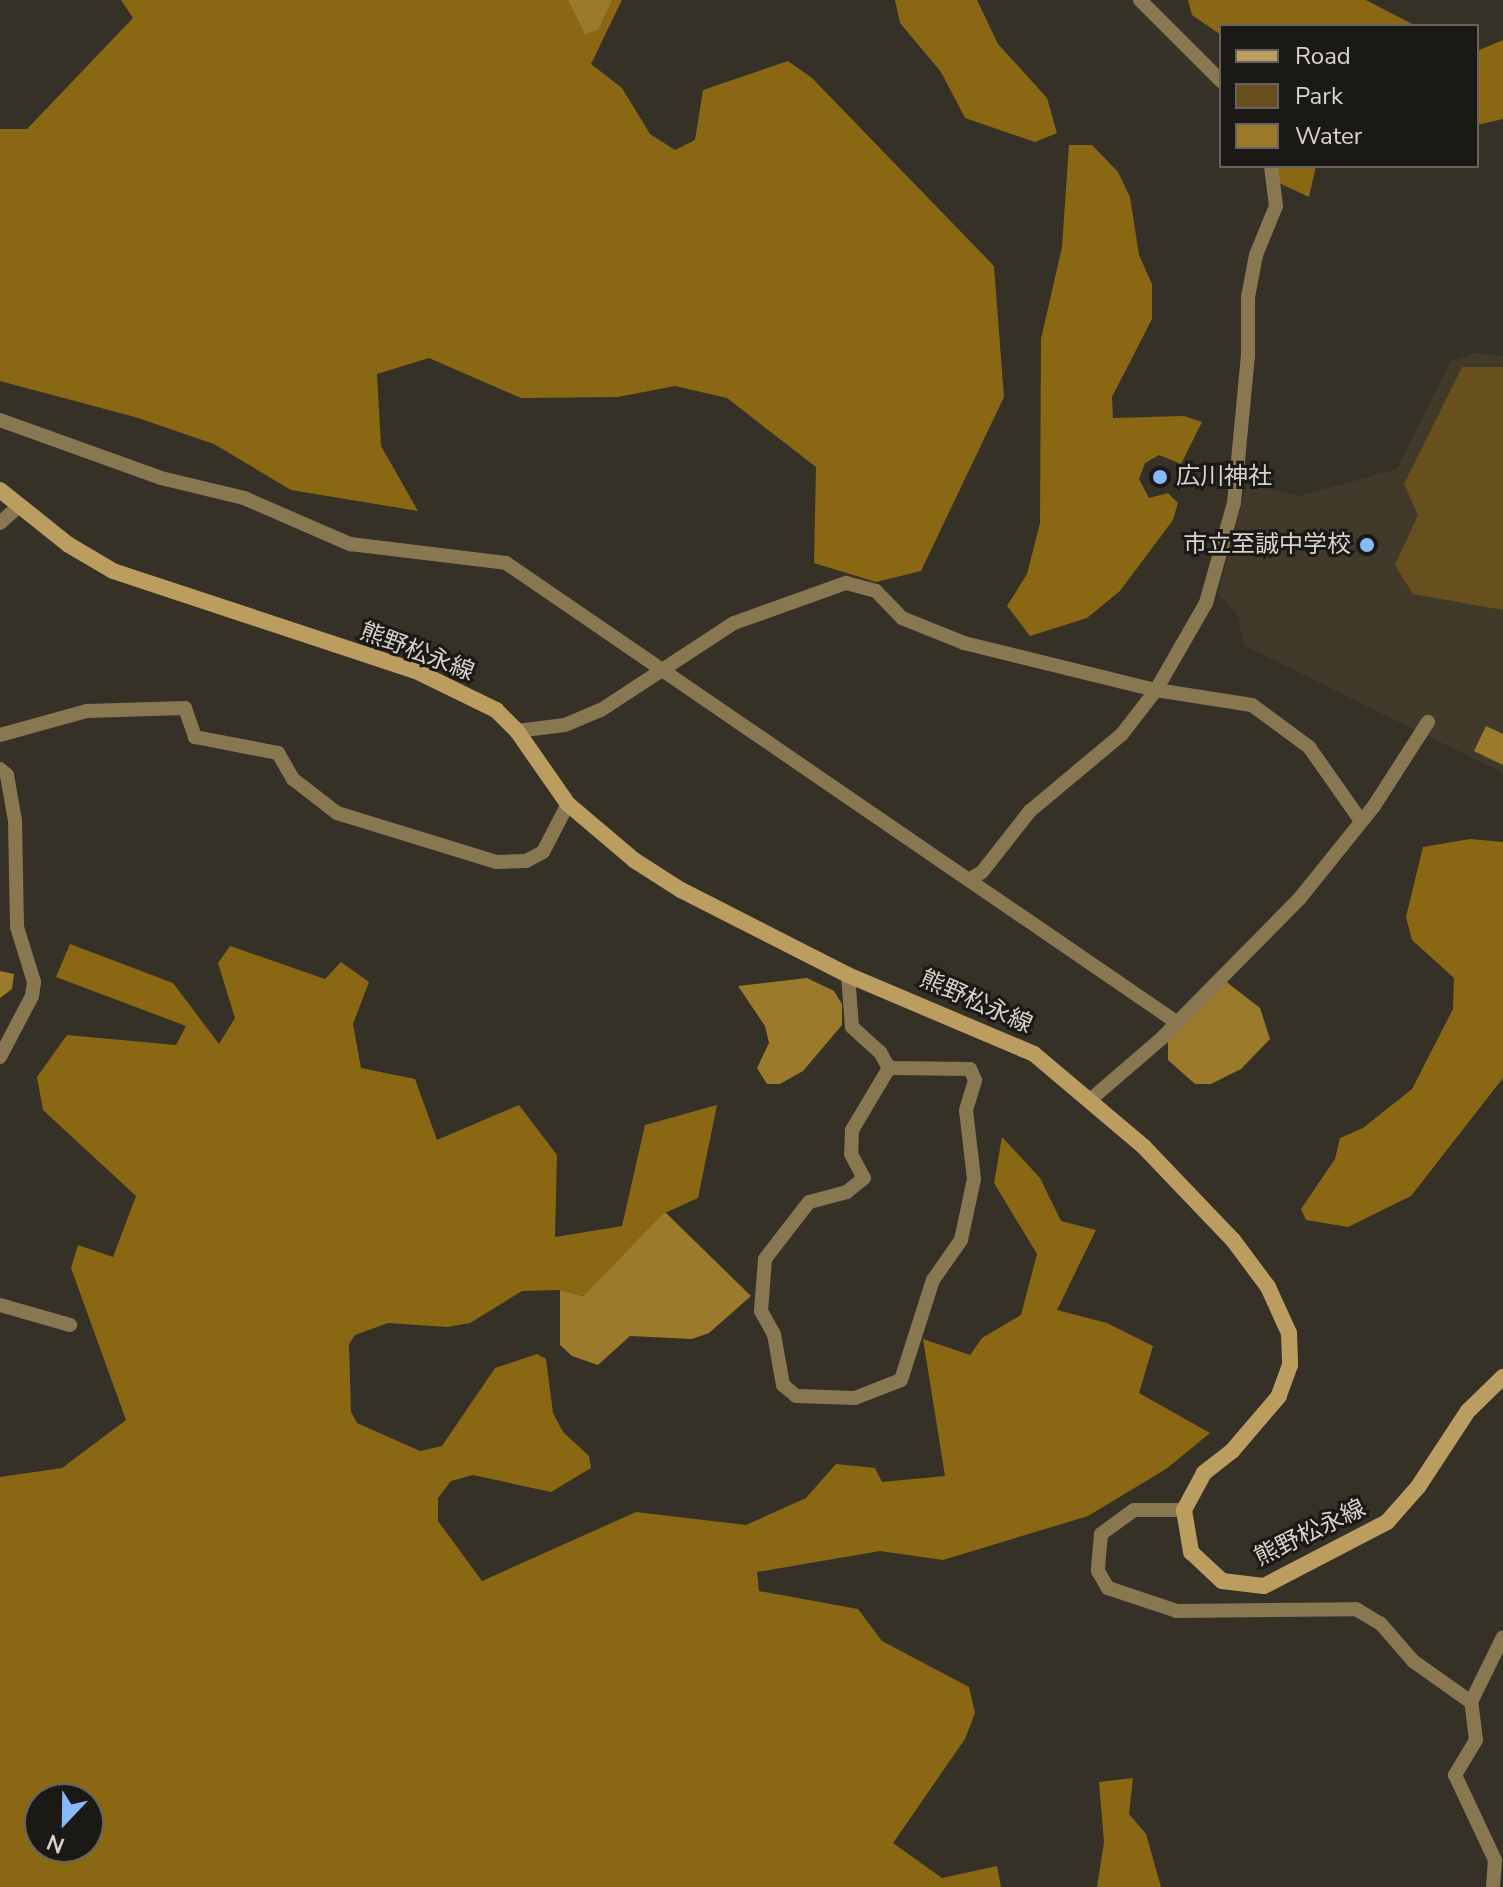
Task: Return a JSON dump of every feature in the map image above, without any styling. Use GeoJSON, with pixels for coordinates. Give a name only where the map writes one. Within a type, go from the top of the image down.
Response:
{"type":"FeatureCollection","features":[{"type":"Feature","properties":{"kind":"main road","name":"熊野松永線"},"geometry":{"type":"LineString","coordinates":[[0,490],[113,571],[416,671],[496,710],[517,731],[568,804],[634,860],[681,890],[848,975],[1034,1054],[1090,1100],[1144,1147],[1233,1240],[1268,1287],[1289,1333],[1290,1365],[1279,1396],[1240,1442],[1204,1473],[1184,1510]]}},
{"type":"Feature","properties":{"kind":"main road","name":"熊野松永線"},"geometry":{"type":"LineString","coordinates":[[1222,1581],[1264,1586],[1387,1522],[1418,1487],[1468,1411],[1503,1377]]}},
{"type":"Feature","properties":{"kind":"main road"},"geometry":{"type":"LineString","coordinates":[[1184,1510],[1191,1552],[1222,1581]]}},
{"type":"Feature","properties":{"kind":"street"},"geometry":{"type":"LineString","coordinates":[[1140,0],[1219,79]]}},
{"type":"Feature","properties":{"kind":"street"},"geometry":{"type":"LineString","coordinates":[[970,879],[982,872],[1030,811],[1122,734],[1156,690],[1206,603],[1229,533],[1248,356],[1248,297],[1256,255],[1276,206],[1271,168]]}},
{"type":"Feature","properties":{"kind":"street"},"geometry":{"type":"LineString","coordinates":[[0,420],[161,478],[244,498],[350,544],[506,563],[657,670],[970,879],[1176,1022]]}},
{"type":"Feature","properties":{"kind":"street"},"geometry":{"type":"LineString","coordinates":[[0,502],[19,506]]}},
{"type":"Feature","properties":{"kind":"street"},"geometry":{"type":"LineString","coordinates":[[0,523],[19,506]]}},
{"type":"Feature","properties":{"kind":"street"},"geometry":{"type":"LineString","coordinates":[[517,731],[565,725],[601,710],[657,670],[734,623],[846,583],[876,591],[902,618],[964,643],[1156,690],[1252,705],[1290,729],[1326,767],[1361,821]]}},
{"type":"Feature","properties":{"kind":"street"},"geometry":{"type":"LineString","coordinates":[[0,735],[87,711],[185,708],[195,737],[278,753],[293,779],[337,813],[496,862],[526,861],[543,852],[568,804]]}},
{"type":"Feature","properties":{"kind":"street"},"geometry":{"type":"LineString","coordinates":[[1090,1100],[1176,1022],[1300,898],[1361,821],[1428,722]]}},
{"type":"Feature","properties":{"kind":"street"},"geometry":{"type":"LineString","coordinates":[[0,769],[7,775],[15,821],[17,927],[34,982],[27,1008],[0,1057]]}},
{"type":"Feature","properties":{"kind":"street"},"geometry":{"type":"LineString","coordinates":[[848,975],[852,1027],[880,1052],[889,1068]]}},
{"type":"Feature","properties":{"kind":"street"},"geometry":{"type":"LineString","coordinates":[[889,1068],[970,1069],[975,1080],[966,1110],[974,1179],[961,1240],[933,1280],[901,1380],[855,1398],[796,1396],[783,1385],[774,1334],[761,1311],[765,1259],[809,1202],[847,1192],[864,1178],[851,1154],[852,1130],[889,1068]]}},
{"type":"Feature","properties":{"kind":"street"},"geometry":{"type":"LineString","coordinates":[[0,1305],[70,1325]]}},
{"type":"Feature","properties":{"kind":"street"},"geometry":{"type":"LineString","coordinates":[[1184,1510],[1134,1510],[1101,1534],[1098,1571],[1108,1588],[1144,1603],[1177,1611],[1220,1607],[1356,1609],[1381,1624],[1413,1661],[1471,1702]]}},
{"type":"Feature","properties":{"kind":"street"},"geometry":{"type":"LineString","coordinates":[[1220,1607],[1222,1581]]}},
{"type":"Feature","properties":{"kind":"street"},"geometry":{"type":"LineString","coordinates":[[1493,1887],[1495,1860],[1455,1775],[1476,1740],[1471,1702],[1503,1637]]}},
{"type":"Feature","properties":{"kind":"shaded area"},"geometry":{"type":"Polygon","coordinates":[[[121,0],[622,0],[591,64],[622,88],[650,134],[675,150],[695,140],[703,90],[788,61],[812,78],[994,266],[1004,397],[921,571],[876,582],[814,563],[816,467],[727,398],[675,386],[618,397],[521,398],[429,358],[377,374],[381,446],[418,511],[291,490],[214,444],[135,417],[0,381],[0,129],[27,129],[133,18],[121,0]]]}},
{"type":"Feature","properties":{"kind":"shaded area"},"geometry":{"type":"Polygon","coordinates":[[[895,0],[977,0],[998,44],[1047,98],[1057,133],[1035,142],[965,118],[941,72],[900,23],[895,0]]]}},
{"type":"Feature","properties":{"kind":"shaded area"},"geometry":{"type":"Polygon","coordinates":[[[1188,0],[1366,0],[1412,24],[1219,24],[1219,34],[1192,15],[1188,0]]]}},
{"type":"Feature","properties":{"kind":"shaded area"},"geometry":{"type":"Polygon","coordinates":[[[1503,40],[1503,119],[1479,125],[1479,50],[1503,40]]]}},
{"type":"Feature","properties":{"kind":"shaded area"},"geometry":{"type":"Polygon","coordinates":[[[1069,145],[1092,145],[1118,172],[1130,197],[1139,255],[1152,284],[1152,319],[1112,397],[1113,418],[1184,416],[1202,422],[1181,464],[1159,455],[1145,463],[1139,479],[1149,498],[1168,493],[1178,503],[1173,520],[1120,591],[1087,618],[1030,636],[1007,606],[1027,574],[1040,523],[1041,339],[1062,247],[1069,145]]]}},
{"type":"Feature","properties":{"kind":"shaded area"},"geometry":{"type":"Polygon","coordinates":[[[1276,168],[1316,168],[1309,197],[1279,183],[1276,168]]]}},
{"type":"Feature","properties":{"kind":"shaded area","name":"市立至誠中学校"},"geometry":{"type":"Polygon","coordinates":[[[1476,353],[1503,356],[1503,773],[1245,646],[1237,615],[1218,594],[1247,484],[1300,496],[1397,469],[1451,361],[1476,353]]]}},
{"type":"Feature","properties":{"kind":"shaded area"},"geometry":{"type":"Polygon","coordinates":[[[1470,839],[1503,842],[1503,1078],[1411,1196],[1348,1227],[1306,1220],[1301,1209],[1335,1159],[1340,1138],[1363,1128],[1412,1089],[1453,1009],[1454,978],[1412,940],[1406,917],[1423,847],[1470,839]]]}},
{"type":"Feature","properties":{"kind":"shaded area"},"geometry":{"type":"Polygon","coordinates":[[[70,944],[173,983],[219,1044],[235,1018],[218,963],[230,946],[325,979],[341,962],[369,982],[353,1024],[361,1068],[415,1079],[437,1140],[519,1105],[557,1155],[555,1237],[622,1226],[645,1125],[717,1105],[698,1198],[665,1213],[583,1296],[560,1290],[522,1291],[470,1323],[447,1327],[388,1323],[355,1335],[349,1344],[351,1412],[357,1423],[420,1451],[442,1446],[495,1368],[537,1354],[546,1359],[553,1413],[563,1432],[589,1456],[591,1468],[551,1492],[473,1475],[451,1481],[438,1498],[438,1521],[482,1581],[636,1512],[746,1525],[806,1498],[836,1464],[875,1468],[882,1482],[945,1476],[923,1339],[970,1355],[982,1338],[1021,1315],[1037,1254],[994,1183],[1002,1137],[1040,1178],[1061,1221],[1096,1230],[1057,1310],[1107,1323],[1153,1346],[1139,1393],[1210,1433],[1166,1469],[1088,1516],[943,1560],[880,1551],[757,1572],[759,1591],[858,1609],[882,1641],[969,1687],[975,1713],[965,1739],[893,1843],[942,1878],[997,1866],[1001,1887],[0,1887],[0,1477],[62,1468],[126,1420],[71,1268],[78,1245],[113,1257],[136,1196],[43,1110],[37,1077],[67,1035],[176,1045],[186,1026],[56,977],[70,944]]]}},
{"type":"Feature","properties":{"kind":"shaded area"},"geometry":{"type":"Polygon","coordinates":[[[1133,1778],[1129,1814],[1146,1834],[1161,1887],[1097,1887],[1104,1842],[1099,1782],[1133,1778]]]}},
{"type":"Feature","properties":{"kind":"green space"},"geometry":{"type":"Polygon","coordinates":[[[1462,367],[1503,367],[1503,610],[1413,594],[1395,565],[1418,515],[1404,484],[1462,367]]]}},
{"type":"Feature","properties":{"kind":"water"},"geometry":{"type":"Polygon","coordinates":[[[568,0],[612,0],[598,30],[585,34],[568,0]]]}},
{"type":"Feature","properties":{"kind":"water"},"geometry":{"type":"Polygon","coordinates":[[[1486,726],[1503,734],[1503,765],[1474,751],[1486,726]]]}},
{"type":"Feature","properties":{"kind":"water"},"geometry":{"type":"Polygon","coordinates":[[[0,971],[14,974],[12,989],[0,998],[0,971]]]}},
{"type":"Feature","properties":{"kind":"water"},"geometry":{"type":"Polygon","coordinates":[[[807,978],[834,991],[842,1004],[842,1025],[803,1071],[780,1084],[767,1084],[757,1068],[769,1043],[765,1026],[738,986],[807,978]]]}},
{"type":"Feature","properties":{"kind":"water"},"geometry":{"type":"Polygon","coordinates":[[[1224,980],[1260,1008],[1270,1039],[1241,1069],[1211,1084],[1195,1084],[1168,1060],[1168,1041],[1224,980]]]}},
{"type":"Feature","properties":{"kind":"water"},"geometry":{"type":"Polygon","coordinates":[[[665,1212],[751,1296],[709,1333],[692,1339],[630,1336],[598,1365],[572,1356],[560,1345],[560,1290],[583,1296],[665,1212]]]}},
{"type":"Feature","properties":{"kind":"place","name":"広川神社"},"geometry":{"type":"Point","coordinates":[1160,477]}},
{"type":"Feature","properties":{"kind":"place","name":"市立至誠中学校"},"geometry":{"type":"Point","coordinates":[1367,545]}}]}
